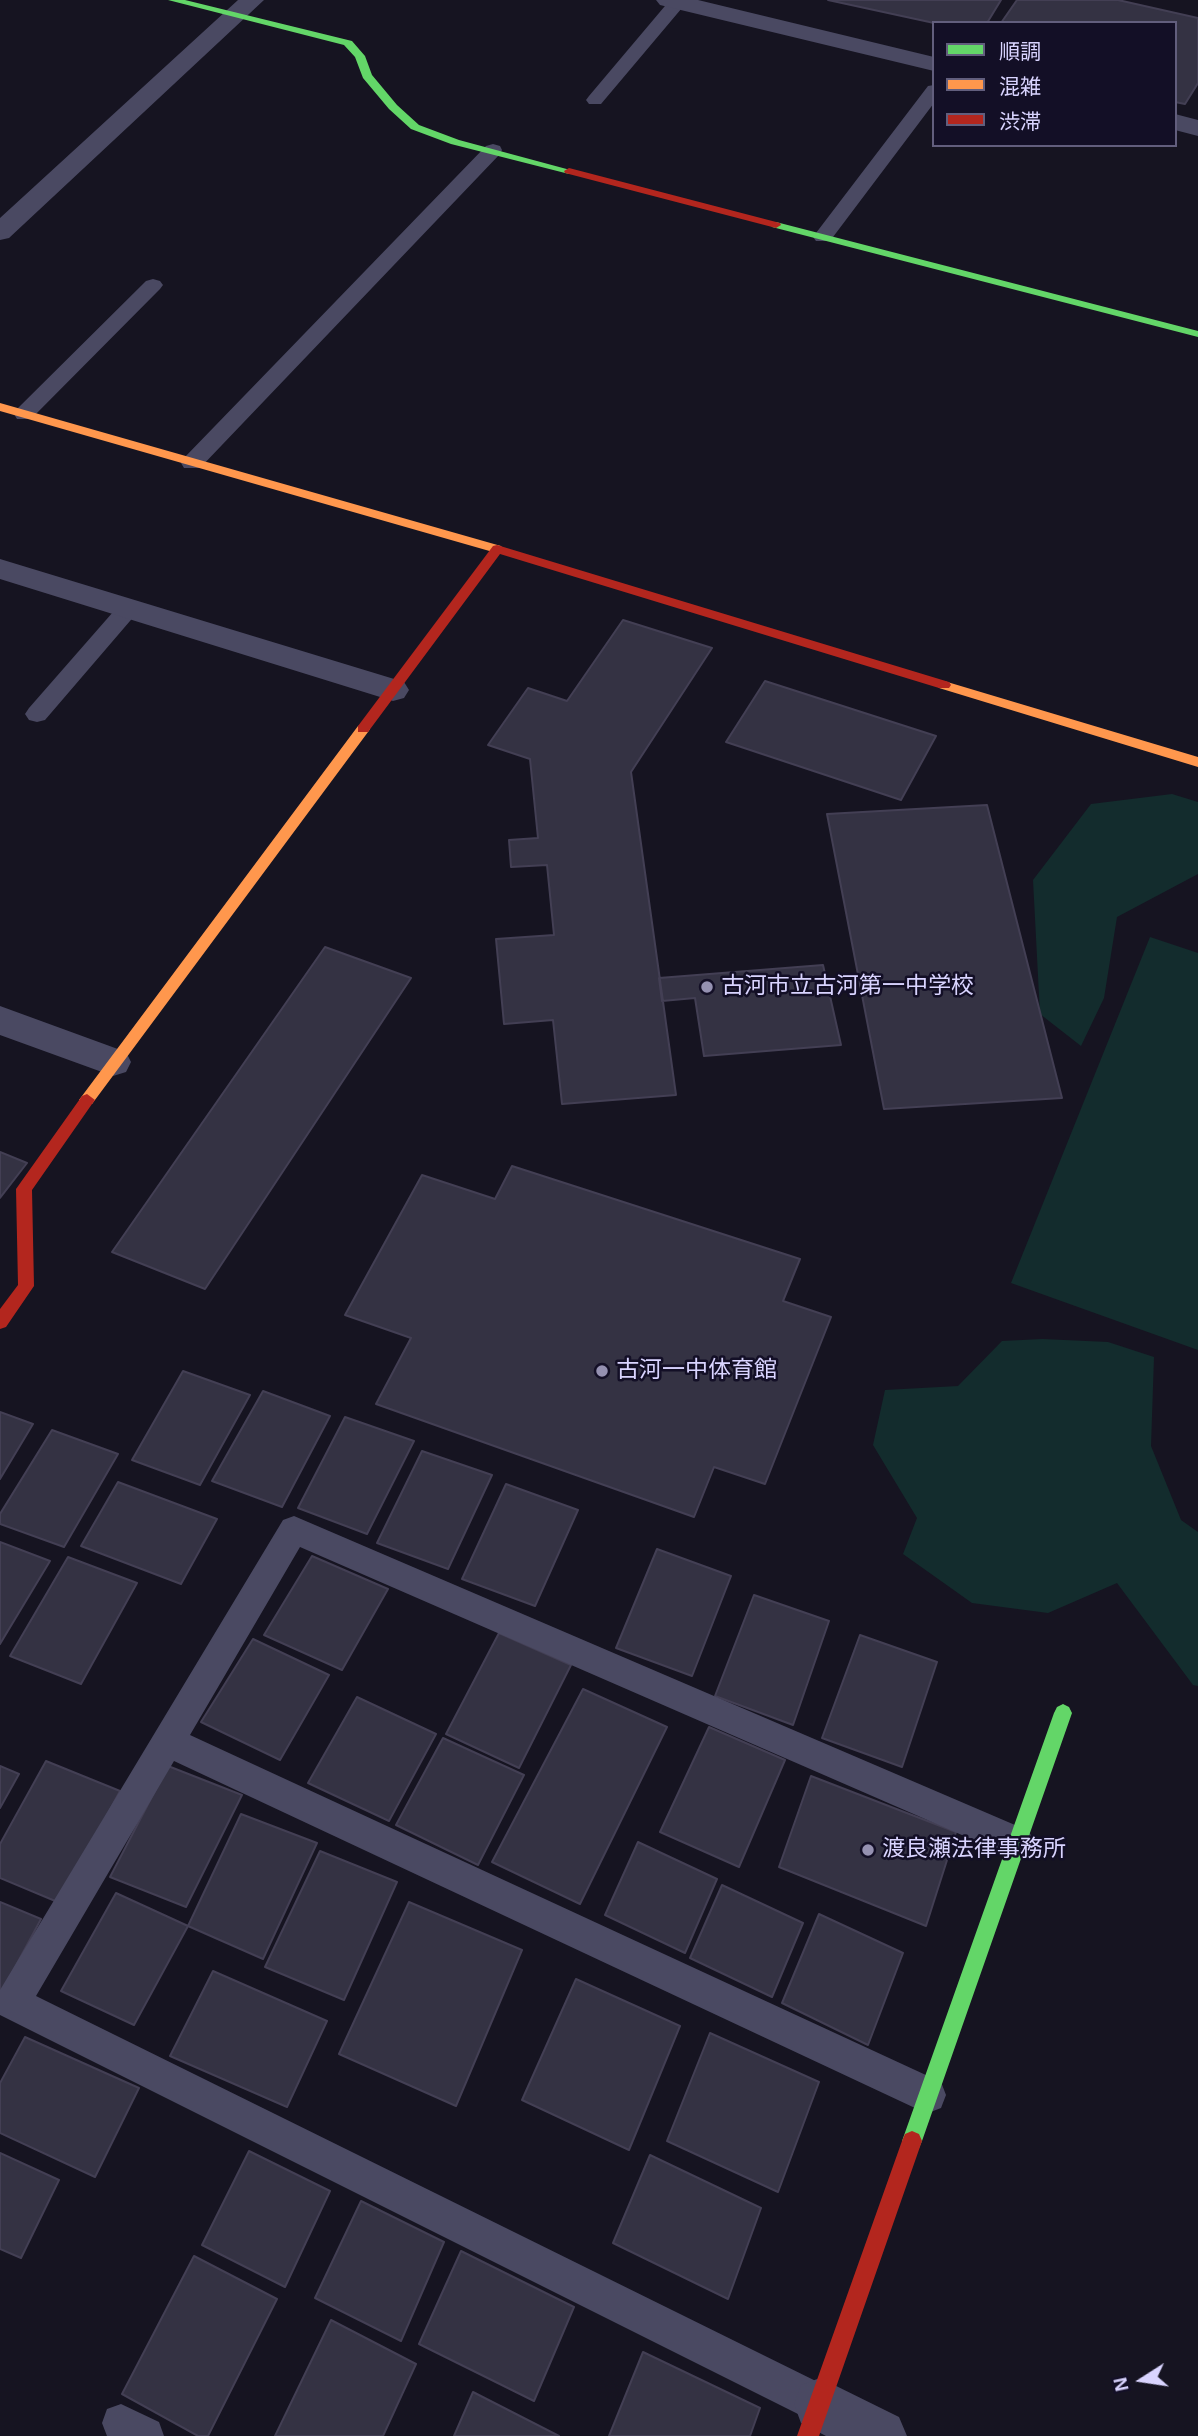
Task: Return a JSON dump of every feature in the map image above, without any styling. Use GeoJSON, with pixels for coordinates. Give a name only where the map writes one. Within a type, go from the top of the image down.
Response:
{"type":"FeatureCollection","features":[{"type":"Feature","properties":{"kind":"street"},"geometry":{"type":"LineString","coordinates":[[173,0],[244,8],[348,43],[360,56],[367,76],[393,107],[415,127],[455,142],[1198,334]]}},
{"type":"Feature","properties":{"kind":"street"},"geometry":{"type":"LineString","coordinates":[[673,1],[932,64]]}},
{"type":"Feature","properties":{"kind":"street"},"geometry":{"type":"LineString","coordinates":[[4,223],[244,8]]}},
{"type":"Feature","properties":{"kind":"street"},"geometry":{"type":"LineString","coordinates":[[1177,123],[1198,128]]}},
{"type":"Feature","properties":{"kind":"street"},"geometry":{"type":"LineString","coordinates":[[0,408],[497,549],[1198,762]]}},
{"type":"Feature","properties":{"kind":"street"},"geometry":{"type":"LineString","coordinates":[[0,1322],[26,1286],[24,1189],[113,1062],[497,549]]}},
{"type":"Feature","properties":{"kind":"street"},"geometry":{"type":"LineString","coordinates":[[0,569],[393,690]]}},
{"type":"Feature","properties":{"kind":"street"},"geometry":{"type":"LineString","coordinates":[[0,1020],[113,1062]]}},
{"type":"Feature","properties":{"kind":"street"},"geometry":{"type":"LineString","coordinates":[[880,2436],[814,2420],[1063,1713]]}},
{"type":"Feature","properties":{"kind":"lane"},"geometry":{"type":"LineString","coordinates":[[595,100],[673,1]]}},
{"type":"Feature","properties":{"kind":"lane"},"geometry":{"type":"LineString","coordinates":[[822,237],[932,93]]}},
{"type":"Feature","properties":{"kind":"lane"},"geometry":{"type":"LineString","coordinates":[[192,463],[493,150]]}},
{"type":"Feature","properties":{"kind":"lane"},"geometry":{"type":"LineString","coordinates":[[24,414],[153,285]]}},
{"type":"Feature","properties":{"kind":"lane"},"geometry":{"type":"LineString","coordinates":[[37,714],[128,609]]}},
{"type":"Feature","properties":{"kind":"lane"},"geometry":{"type":"LineString","coordinates":[[814,2420],[12,2003],[294,1530],[1017,1843]]}},
{"type":"Feature","properties":{"kind":"lane"},"geometry":{"type":"LineString","coordinates":[[169,1742],[928,2095]]}},
{"type":"Feature","properties":{"kind":"green space"},"geometry":{"type":"Polygon","coordinates":[[[1172,794],[1198,802],[1198,874],[1117,917],[1104,998],[1081,1046],[1040,1014],[1033,880],[1091,804],[1172,794]]]}},
{"type":"Feature","properties":{"kind":"green space"},"geometry":{"type":"Polygon","coordinates":[[[1150,937],[1198,953],[1198,1350],[1011,1283],[1150,937]]]}},
{"type":"Feature","properties":{"kind":"green space"},"geometry":{"type":"Polygon","coordinates":[[[1042,1339],[1108,1342],[1154,1357],[1151,1446],[1181,1520],[1198,1532],[1198,1686],[1193,1685],[1117,1583],[1048,1613],[972,1603],[903,1554],[917,1518],[873,1445],[885,1390],[958,1386],[1002,1341],[1042,1339]]]}},
{"type":"Feature","properties":{"kind":"building"},"geometry":{"type":"Polygon","coordinates":[[[828,0],[1001,0],[988,21],[932,23],[828,0]]]}},
{"type":"Feature","properties":{"kind":"building"},"geometry":{"type":"Polygon","coordinates":[[[1017,0],[1118,0],[1198,18],[1198,83],[1185,104],[1177,102],[1177,21],[1002,21],[1017,0]]]}},
{"type":"Feature","properties":{"kind":"building"},"geometry":{"type":"Polygon","coordinates":[[[623,620],[712,648],[631,772],[676,1095],[562,1104],[553,1020],[504,1024],[496,939],[554,935],[547,865],[511,867],[509,840],[538,838],[530,759],[488,745],[528,688],[567,701],[623,620]]]}},
{"type":"Feature","properties":{"kind":"building"},"geometry":{"type":"Polygon","coordinates":[[[765,681],[936,736],[901,800],[726,742],[765,681]]]}},
{"type":"Feature","properties":{"kind":"building"},"geometry":{"type":"Polygon","coordinates":[[[987,805],[1062,1098],[884,1109],[827,814],[987,805]]]}},
{"type":"Feature","properties":{"kind":"building"},"geometry":{"type":"Polygon","coordinates":[[[325,947],[411,978],[205,1289],[112,1252],[325,947]]]}},
{"type":"Feature","properties":{"kind":"building"},"geometry":{"type":"Polygon","coordinates":[[[823,965],[841,1045],[704,1056],[695,998],[662,1001],[659,978],[823,965]]]}},
{"type":"Feature","properties":{"kind":"building"},"geometry":{"type":"Polygon","coordinates":[[[0,1152],[27,1163],[0,1198],[0,1152]]]}},
{"type":"Feature","properties":{"kind":"building","name":"古河一中体育館"},"geometry":{"type":"Polygon","coordinates":[[[512,1166],[800,1259],[783,1301],[831,1317],[765,1484],[714,1467],[694,1517],[376,1404],[411,1338],[345,1315],[422,1175],[495,1199],[512,1166]]]}},
{"type":"Feature","properties":{"kind":"building"},"geometry":{"type":"Polygon","coordinates":[[[183,1371],[250,1395],[200,1485],[132,1460],[183,1371]]]}},
{"type":"Feature","properties":{"kind":"building"},"geometry":{"type":"Polygon","coordinates":[[[263,1391],[330,1416],[282,1507],[212,1481],[263,1391]]]}},
{"type":"Feature","properties":{"kind":"building"},"geometry":{"type":"Polygon","coordinates":[[[0,1412],[33,1424],[0,1479],[0,1412]]]}},
{"type":"Feature","properties":{"kind":"building"},"geometry":{"type":"Polygon","coordinates":[[[345,1417],[414,1441],[367,1534],[298,1508],[345,1417]]]}},
{"type":"Feature","properties":{"kind":"building"},"geometry":{"type":"Polygon","coordinates":[[[52,1430],[118,1454],[64,1547],[0,1524],[0,1514],[52,1430]]]}},
{"type":"Feature","properties":{"kind":"building"},"geometry":{"type":"Polygon","coordinates":[[[422,1451],[492,1475],[448,1569],[377,1543],[422,1451]]]}},
{"type":"Feature","properties":{"kind":"building"},"geometry":{"type":"Polygon","coordinates":[[[118,1482],[217,1519],[181,1584],[81,1546],[118,1482]]]}},
{"type":"Feature","properties":{"kind":"building"},"geometry":{"type":"Polygon","coordinates":[[[506,1484],[578,1510],[535,1606],[462,1579],[506,1484]]]}},
{"type":"Feature","properties":{"kind":"building"},"geometry":{"type":"Polygon","coordinates":[[[0,1542],[50,1561],[0,1644],[0,1542]]]}},
{"type":"Feature","properties":{"kind":"building"},"geometry":{"type":"Polygon","coordinates":[[[657,1549],[731,1576],[692,1676],[616,1648],[657,1549]]]}},
{"type":"Feature","properties":{"kind":"building"},"geometry":{"type":"Polygon","coordinates":[[[312,1556],[388,1589],[342,1670],[264,1635],[312,1556]]]}},
{"type":"Feature","properties":{"kind":"building"},"geometry":{"type":"Polygon","coordinates":[[[68,1557],[137,1583],[81,1684],[10,1656],[68,1557]]]}},
{"type":"Feature","properties":{"kind":"building"},"geometry":{"type":"Polygon","coordinates":[[[754,1595],[829,1621],[793,1725],[715,1696],[754,1595]]]}},
{"type":"Feature","properties":{"kind":"building"},"geometry":{"type":"Polygon","coordinates":[[[499,1633],[571,1665],[519,1768],[446,1734],[499,1633]]]}},
{"type":"Feature","properties":{"kind":"building"},"geometry":{"type":"Polygon","coordinates":[[[860,1635],[937,1662],[902,1767],[822,1738],[860,1635]]]}},
{"type":"Feature","properties":{"kind":"building"},"geometry":{"type":"Polygon","coordinates":[[[253,1639],[329,1675],[280,1760],[201,1722],[253,1639]]]}},
{"type":"Feature","properties":{"kind":"building"},"geometry":{"type":"Polygon","coordinates":[[[583,1689],[667,1727],[580,1904],[492,1862],[583,1689]]]}},
{"type":"Feature","properties":{"kind":"building"},"geometry":{"type":"Polygon","coordinates":[[[357,1697],[436,1734],[389,1821],[308,1783],[357,1697]]]}},
{"type":"Feature","properties":{"kind":"building"},"geometry":{"type":"Polygon","coordinates":[[[709,1727],[785,1760],[739,1867],[660,1832],[709,1727]]]}},
{"type":"Feature","properties":{"kind":"building"},"geometry":{"type":"Polygon","coordinates":[[[443,1738],[524,1775],[478,1865],[396,1825],[443,1738]]]}},
{"type":"Feature","properties":{"kind":"building"},"geometry":{"type":"Polygon","coordinates":[[[46,1761],[120,1791],[60,1903],[0,1878],[0,1844],[46,1761]]]}},
{"type":"Feature","properties":{"kind":"building"},"geometry":{"type":"Polygon","coordinates":[[[0,1766],[19,1774],[0,1808],[0,1766]]]}},
{"type":"Feature","properties":{"kind":"building"},"geometry":{"type":"Polygon","coordinates":[[[168,1766],[242,1795],[186,1907],[110,1877],[168,1766]]]}},
{"type":"Feature","properties":{"kind":"building","name":"渡良瀬法律事務所"},"geometry":{"type":"Polygon","coordinates":[[[811,1776],[956,1832],[926,1926],[779,1867],[811,1776]]]}},
{"type":"Feature","properties":{"kind":"building"},"geometry":{"type":"Polygon","coordinates":[[[241,1814],[317,1843],[263,1959],[188,1926],[241,1814]]]}},
{"type":"Feature","properties":{"kind":"building"},"geometry":{"type":"Polygon","coordinates":[[[638,1842],[717,1879],[685,1953],[605,1915],[638,1842]]]}},
{"type":"Feature","properties":{"kind":"building"},"geometry":{"type":"Polygon","coordinates":[[[320,1851],[397,1882],[344,2000],[265,1967],[320,1851]]]}},
{"type":"Feature","properties":{"kind":"building"},"geometry":{"type":"Polygon","coordinates":[[[722,1885],[803,1923],[772,1997],[690,1958],[722,1885]]]}},
{"type":"Feature","properties":{"kind":"building"},"geometry":{"type":"Polygon","coordinates":[[[116,1893],[188,1926],[134,2025],[61,1991],[116,1893]]]}},
{"type":"Feature","properties":{"kind":"building"},"geometry":{"type":"Polygon","coordinates":[[[0,1902],[41,1919],[0,1995],[0,1902]]]}},
{"type":"Feature","properties":{"kind":"building"},"geometry":{"type":"Polygon","coordinates":[[[409,1902],[522,1950],[456,2106],[339,2054],[409,1902]]]}},
{"type":"Feature","properties":{"kind":"building"},"geometry":{"type":"Polygon","coordinates":[[[819,1914],[903,1953],[868,2045],[782,2003],[819,1914]]]}},
{"type":"Feature","properties":{"kind":"building"},"geometry":{"type":"Polygon","coordinates":[[[213,1971],[327,2021],[287,2107],[170,2056],[213,1971]]]}},
{"type":"Feature","properties":{"kind":"building"},"geometry":{"type":"Polygon","coordinates":[[[576,1979],[680,2026],[629,2150],[522,2100],[576,1979]]]}},
{"type":"Feature","properties":{"kind":"building"},"geometry":{"type":"Polygon","coordinates":[[[710,2033],[819,2082],[778,2192],[667,2141],[710,2033]]]}},
{"type":"Feature","properties":{"kind":"building"},"geometry":{"type":"Polygon","coordinates":[[[25,2037],[139,2088],[95,2177],[0,2133],[0,2083],[25,2037]]]}},
{"type":"Feature","properties":{"kind":"building"},"geometry":{"type":"Polygon","coordinates":[[[249,2151],[330,2191],[285,2287],[202,2245],[249,2151]]]}},
{"type":"Feature","properties":{"kind":"building"},"geometry":{"type":"Polygon","coordinates":[[[0,2153],[59,2180],[21,2258],[0,2249],[0,2153]]]}},
{"type":"Feature","properties":{"kind":"building"},"geometry":{"type":"Polygon","coordinates":[[[650,2155],[761,2208],[728,2299],[613,2243],[650,2155]]]}},
{"type":"Feature","properties":{"kind":"building"},"geometry":{"type":"Polygon","coordinates":[[[361,2201],[444,2242],[401,2341],[315,2298],[361,2201]]]}},
{"type":"Feature","properties":{"kind":"building"},"geometry":{"type":"Polygon","coordinates":[[[461,2251],[574,2307],[534,2401],[419,2344],[461,2251]]]}},
{"type":"Feature","properties":{"kind":"building"},"geometry":{"type":"Polygon","coordinates":[[[194,2256],[277,2299],[208,2436],[198,2436],[122,2394],[194,2256]]]}},
{"type":"Feature","properties":{"kind":"building"},"geometry":{"type":"Polygon","coordinates":[[[331,2320],[416,2364],[383,2436],[275,2436],[331,2320]]]}},
{"type":"Feature","properties":{"kind":"building"},"geometry":{"type":"Polygon","coordinates":[[[643,2352],[760,2408],[750,2436],[609,2436],[643,2352]]]}},
{"type":"Feature","properties":{"kind":"building"},"geometry":{"type":"Polygon","coordinates":[[[473,2392],[559,2436],[454,2436],[473,2392]]]}},
{"type":"Feature","properties":{"kind":"traffic: fast"},"geometry":{"type":"LineString","coordinates":[[173,0],[348,43],[360,56],[367,76],[393,107],[415,127],[455,142],[569,171]]}},
{"type":"Feature","properties":{"kind":"traffic: fast"},"geometry":{"type":"LineString","coordinates":[[776,225],[1198,334]]}},
{"type":"Feature","properties":{"kind":"traffic: fast"},"geometry":{"type":"LineString","coordinates":[[912,2141],[1063,1713]]}},
{"type":"Feature","properties":{"kind":"traffic: slow"},"geometry":{"type":"LineString","coordinates":[[0,407],[497,549]]}},
{"type":"Feature","properties":{"kind":"traffic: slow"},"geometry":{"type":"LineString","coordinates":[[944,685],[1198,762]]}},
{"type":"Feature","properties":{"kind":"traffic: slow"},"geometry":{"type":"LineString","coordinates":[[87,1100],[363,729]]}},
{"type":"Feature","properties":{"kind":"traffic: jam"},"geometry":{"type":"LineString","coordinates":[[569,171],[776,225]]}},
{"type":"Feature","properties":{"kind":"traffic: jam"},"geometry":{"type":"LineString","coordinates":[[497,549],[944,685]]}},
{"type":"Feature","properties":{"kind":"traffic: jam"},"geometry":{"type":"LineString","coordinates":[[363,729],[497,549]]}},
{"type":"Feature","properties":{"kind":"traffic: jam"},"geometry":{"type":"LineString","coordinates":[[0,1322],[26,1286],[24,1189],[87,1100]]}},
{"type":"Feature","properties":{"kind":"traffic: jam"},"geometry":{"type":"LineString","coordinates":[[808,2436],[912,2141]]}},
{"type":"Feature","properties":{"kind":"place","name":"古河市立古河第一中学校"},"geometry":{"type":"Point","coordinates":[707,987]}},
{"type":"Feature","properties":{"kind":"place","name":"古河一中体育館"},"geometry":{"type":"Point","coordinates":[602,1371]}},
{"type":"Feature","properties":{"kind":"place","name":"渡良瀬法律事務所"},"geometry":{"type":"Point","coordinates":[868,1850]}}]}
